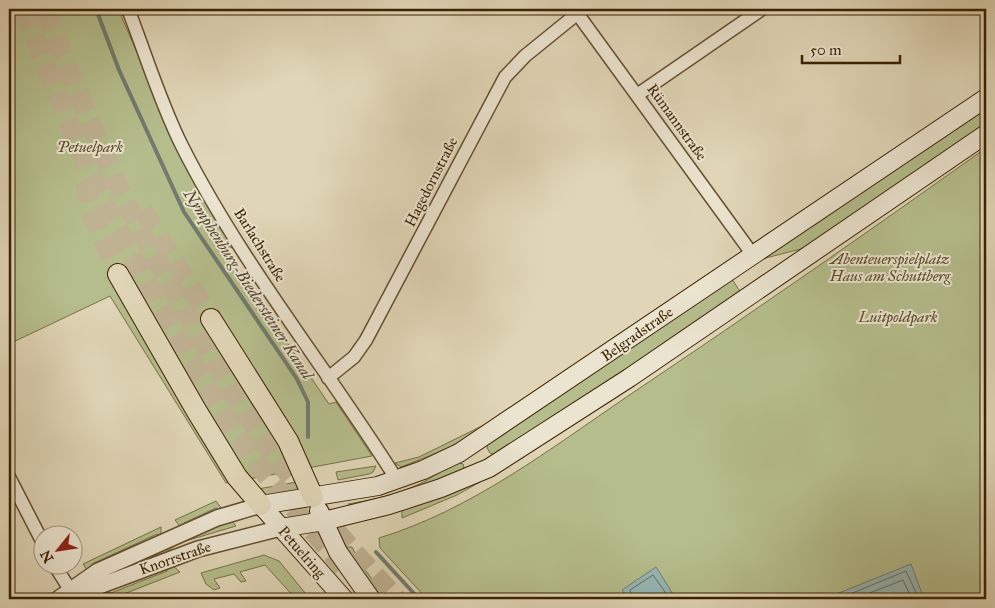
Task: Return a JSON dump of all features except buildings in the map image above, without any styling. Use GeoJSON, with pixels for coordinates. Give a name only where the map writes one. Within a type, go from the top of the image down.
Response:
{"type":"FeatureCollection","features":[{"type":"Feature","properties":{"kind":"highway"},"geometry":{"type":"LineString","coordinates":[[118,274],[237,477],[261,505]]}},
{"type":"Feature","properties":{"kind":"highway"},"geometry":{"type":"LineString","coordinates":[[211,319],[288,442],[313,497]]}},
{"type":"Feature","properties":{"kind":"main road","name":"Belgradstraße"},"geometry":{"type":"LineString","coordinates":[[261,505],[313,497],[396,480],[459,454],[986,98]]}},
{"type":"Feature","properties":{"kind":"main road","name":"Belgradstraße"},"geometry":{"type":"LineString","coordinates":[[281,528],[324,522],[405,500],[469,477],[501,461],[820,250],[986,134]]}},
{"type":"Feature","properties":{"kind":"main road"},"geometry":{"type":"LineString","coordinates":[[482,439],[482,449],[488,459],[501,461]]}},
{"type":"Feature","properties":{"kind":"main road"},"geometry":{"type":"LineString","coordinates":[[459,454],[467,458],[472,468],[469,477]]}},
{"type":"Feature","properties":{"kind":"main road","name":"Petuelring"},"geometry":{"type":"LineString","coordinates":[[313,497],[338,552],[371,599]]}},
{"type":"Feature","properties":{"kind":"main road","name":"Petuelring"},"geometry":{"type":"LineString","coordinates":[[261,505],[344,599]]}},
{"type":"Feature","properties":{"kind":"street","name":"Barlachstraße"},"geometry":{"type":"LineString","coordinates":[[128,9],[158,92],[182,146],[209,194],[268,289],[396,480]]}},
{"type":"Feature","properties":{"kind":"street"},"geometry":{"type":"LineString","coordinates":[[637,95],[762,9]]}},
{"type":"Feature","properties":{"kind":"street","name":"Hagedornstraße"},"geometry":{"type":"LineString","coordinates":[[328,378],[345,366],[366,340],[505,77],[524,56],[576,11]]}},
{"type":"Feature","properties":{"kind":"street","name":"Rümannstraße"},"geometry":{"type":"LineString","coordinates":[[576,11],[753,255]]}},
{"type":"Feature","properties":{"kind":"street"},"geometry":{"type":"LineString","coordinates":[[9,477],[34,526]]}},
{"type":"Feature","properties":{"kind":"street","name":"Knorrstraße"},"geometry":{"type":"LineString","coordinates":[[68,597],[106,567],[217,518],[261,505]]}},
{"type":"Feature","properties":{"kind":"street","name":"Knorrstraße"},"geometry":{"type":"LineString","coordinates":[[68,597],[198,549],[281,528]]}},
{"type":"Feature","properties":{"kind":"street"},"geometry":{"type":"LineString","coordinates":[[59,576],[68,597]]}},
{"type":"Feature","properties":{"kind":"green space","name":"Petuelpark"},"geometry":{"type":"Polygon","coordinates":[[[9,9],[118,9],[184,159],[235,249],[219,243],[329,404],[336,402],[372,456],[249,479],[187,413],[230,482],[226,483],[110,296],[9,344],[9,9]]]}},
{"type":"Feature","properties":{"kind":"green space"},"geometry":{"type":"Polygon","coordinates":[[[986,107],[986,125],[812,246],[762,259],[930,145],[963,125],[986,107]]]}},
{"type":"Feature","properties":{"kind":"green space"},"geometry":{"type":"Polygon","coordinates":[[[986,148],[986,599],[427,599],[380,548],[379,538],[413,526],[478,495],[539,457],[808,273],[986,148]]]}},
{"type":"Feature","properties":{"kind":"green space"},"geometry":{"type":"Polygon","coordinates":[[[732,279],[741,293],[599,390],[496,455],[490,453],[487,448],[488,442],[732,279]]]}},
{"type":"Feature","properties":{"kind":"green space"},"geometry":{"type":"Polygon","coordinates":[[[496,419],[474,434],[438,452],[401,467],[395,463],[419,457],[496,419]]]}},
{"type":"Feature","properties":{"kind":"green space"},"geometry":{"type":"Polygon","coordinates":[[[520,455],[524,457],[457,495],[402,518],[402,509],[520,455]]]}},
{"type":"Feature","properties":{"kind":"green space"},"geometry":{"type":"Polygon","coordinates":[[[454,461],[463,464],[464,467],[460,473],[351,510],[348,504],[391,495],[417,485],[430,479],[454,461]]]}},
{"type":"Feature","properties":{"kind":"green space"},"geometry":{"type":"Polygon","coordinates":[[[376,466],[373,472],[369,474],[338,480],[336,472],[376,466]]]}},
{"type":"Feature","properties":{"kind":"green space"},"geometry":{"type":"Polygon","coordinates":[[[297,482],[295,493],[267,498],[258,489],[297,482]]]}},
{"type":"Feature","properties":{"kind":"green space"},"geometry":{"type":"Polygon","coordinates":[[[216,501],[223,510],[221,511],[216,508],[184,523],[181,528],[175,520],[216,501]]]}},
{"type":"Feature","properties":{"kind":"green space"},"geometry":{"type":"Polygon","coordinates":[[[231,520],[236,526],[179,543],[159,557],[109,575],[109,573],[231,520]]]}},
{"type":"Feature","properties":{"kind":"green space"},"geometry":{"type":"Polygon","coordinates":[[[161,527],[161,536],[157,534],[92,564],[91,568],[87,570],[83,564],[161,527]]]}},
{"type":"Feature","properties":{"kind":"green space"},"geometry":{"type":"Polygon","coordinates":[[[342,547],[352,547],[362,566],[388,599],[379,599],[342,547]]]}},
{"type":"Feature","properties":{"kind":"green space"},"geometry":{"type":"Polygon","coordinates":[[[264,555],[279,561],[310,599],[296,599],[265,565],[240,572],[246,581],[241,582],[234,574],[214,579],[220,588],[214,590],[206,584],[201,573],[264,555]]]}},
{"type":"Feature","properties":{"kind":"green space"},"geometry":{"type":"Polygon","coordinates":[[[172,565],[180,572],[111,599],[104,599],[101,593],[105,591],[111,593],[167,571],[168,567],[172,565]]]}},
{"type":"Feature","properties":{"kind":"water"},"geometry":{"type":"Polygon","coordinates":[[[911,564],[924,599],[824,599],[911,564]]]}},
{"type":"Feature","properties":{"kind":"water"},"geometry":{"type":"Polygon","coordinates":[[[656,567],[676,599],[628,599],[622,590],[656,567]]]}},
{"type":"Feature","properties":{"kind":"waterway","name":"Nymphenburg-Biedersteiner Kanal"},"geometry":{"type":"LineString","coordinates":[[96,9],[119,70],[184,212],[297,379],[308,402],[308,437]]}},
{"type":"Feature","properties":{"kind":"waterway","name":"Nymphenburg-Biedersteiner Kanal"},"geometry":{"type":"LineString","coordinates":[[376,552],[419,599]]}},
{"type":"Feature","properties":{"kind":"tunnel"},"geometry":{"type":"LineString","coordinates":[[23,9],[81,153],[108,211],[169,322],[227,419],[257,464],[343,567]]}},
{"type":"Feature","properties":{"kind":"tunnel"},"geometry":{"type":"LineString","coordinates":[[45,9],[99,144],[126,202],[215,364],[271,453],[353,551],[397,599]]}},
{"type":"Feature","properties":{"kind":"tunnel"},"geometry":{"type":"LineString","coordinates":[[85,182],[93,218],[118,274]]}},
{"type":"Feature","properties":{"kind":"tunnel"},"geometry":{"type":"LineString","coordinates":[[143,211],[211,319]]}},
{"type":"Feature","properties":{"kind":"park label","name":"Abenteuerspielplatz Haus am Schuttberg"},"geometry":{"type":"Point","coordinates":[890,268]}},
{"type":"Feature","properties":{"kind":"park label","name":"Luitpoldpark"},"geometry":{"type":"Point","coordinates":[898,317]}}]}
